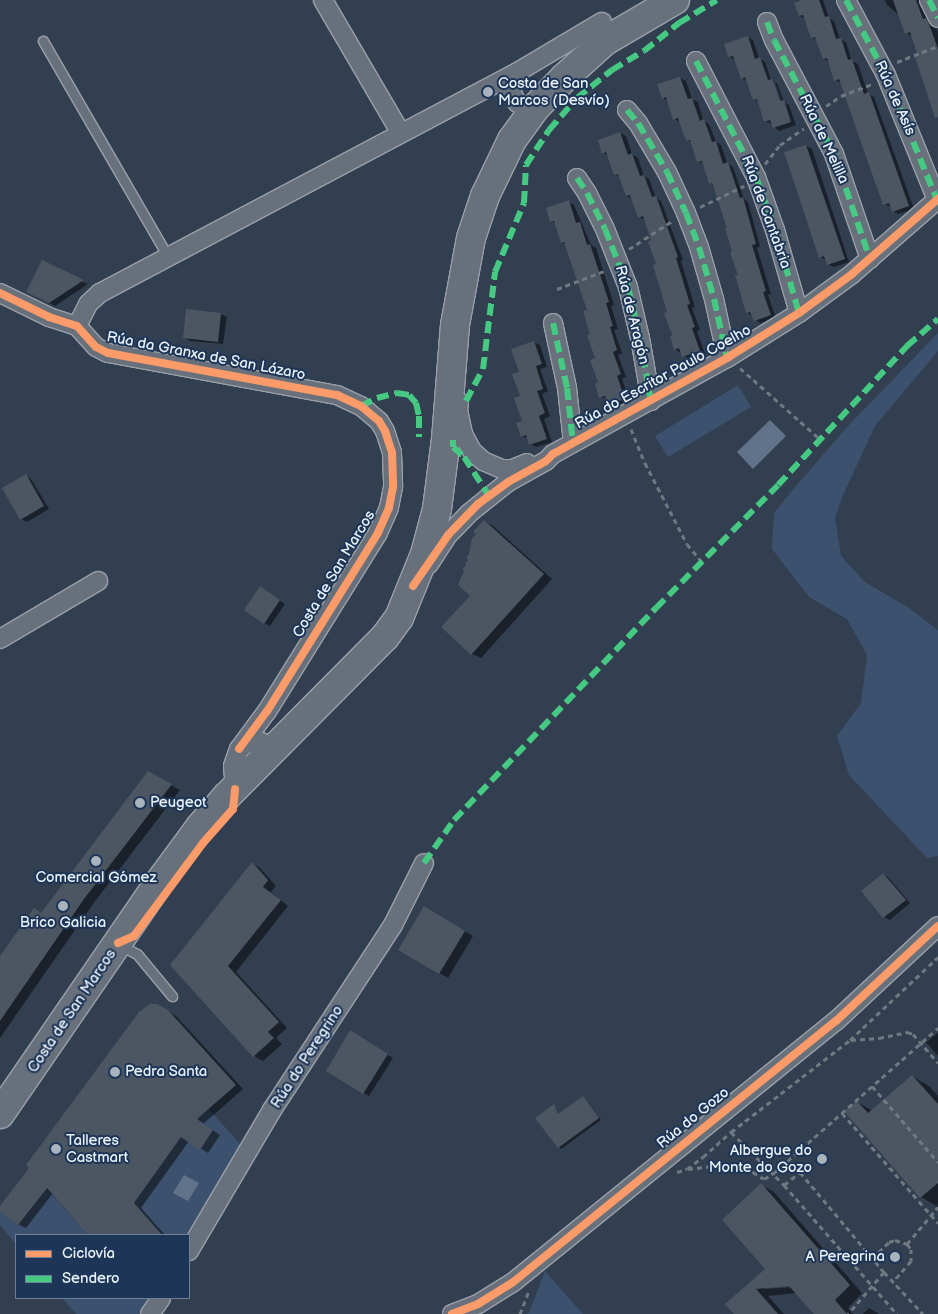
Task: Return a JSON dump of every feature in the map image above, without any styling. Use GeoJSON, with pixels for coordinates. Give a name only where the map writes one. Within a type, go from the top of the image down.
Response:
{"type":"FeatureCollection","features":[{"type":"Feature","properties":{"kind":"main road","name":"Costa de San Marcos"},"geometry":{"type":"LineString","coordinates":[[339,681],[386,604],[406,557],[416,527],[428,458],[437,336],[452,240],[475,176],[487,151],[526,88],[603,32],[639,0]]}},
{"type":"Feature","properties":{"kind":"main road","name":"Costa de San Marcos"},"geometry":{"type":"LineString","coordinates":[[0,1114],[158,884],[200,827],[235,789],[268,745],[339,681],[393,626],[413,586],[432,530],[441,489],[455,325],[467,254],[475,224],[512,140],[536,107],[564,78],[603,32],[675,0]]}},
{"type":"Feature","properties":{"kind":"main road"},"geometry":{"type":"LineString","coordinates":[[512,140],[513,126],[526,88]]}},
{"type":"Feature","properties":{"kind":"street"},"geometry":{"type":"LineString","coordinates":[[323,0],[400,132]]}},
{"type":"Feature","properties":{"kind":"street","name":"Rúa de Asís"},"geometry":{"type":"LineString","coordinates":[[846,0],[886,75],[937,200]]}},
{"type":"Feature","properties":{"kind":"street"},"geometry":{"type":"LineString","coordinates":[[929,0],[938,18]]}},
{"type":"Feature","properties":{"kind":"street","name":"Rúa de Melilla"},"geometry":{"type":"LineString","coordinates":[[767,22],[774,40],[816,116],[834,154],[870,259]]}},
{"type":"Feature","properties":{"kind":"street","name":"Rúa de Cantabria"},"geometry":{"type":"LineString","coordinates":[[696,61],[756,176],[775,230],[799,313]]}},
{"type":"Feature","properties":{"kind":"street"},"geometry":{"type":"LineString","coordinates":[[77,326],[88,304],[100,293],[400,132],[486,88],[526,88]]}},
{"type":"Feature","properties":{"kind":"street"},"geometry":{"type":"LineString","coordinates":[[627,110],[638,123],[662,164],[686,213],[734,363]]}},
{"type":"Feature","properties":{"kind":"street","name":"Rúa de Aragón"},"geometry":{"type":"LineString","coordinates":[[577,178],[587,193],[618,260],[640,338],[651,402]]}},
{"type":"Feature","properties":{"kind":"street","name":"Rúa do Escritor Paulo Coelho"},"geometry":{"type":"LineString","coordinates":[[413,586],[448,535],[468,514],[508,482],[546,461],[553,454],[573,443],[651,402],[734,363],[870,259],[937,200]]}},
{"type":"Feature","properties":{"kind":"street","name":"Rúa da Granxa de San Lázaro"},"geometry":{"type":"LineString","coordinates":[[0,293],[50,317],[77,326],[96,347],[108,353],[337,395],[361,406]]}},
{"type":"Feature","properties":{"kind":"street"},"geometry":{"type":"LineString","coordinates":[[553,323],[568,388],[573,443]]}},
{"type":"Feature","properties":{"kind":"street","name":"Rúa do Escritor Paulo Coelho"},"geometry":{"type":"LineString","coordinates":[[455,325],[461,372],[458,410],[463,434],[472,450],[483,461],[502,469],[512,469],[545,455],[553,454]]}},
{"type":"Feature","properties":{"kind":"street","name":"Costa de San Marcos"},"geometry":{"type":"LineString","coordinates":[[235,789],[233,766],[238,749],[267,711],[378,533],[389,508],[394,474],[389,440],[379,421],[361,406]]}},
{"type":"Feature","properties":{"kind":"street"},"geometry":{"type":"LineString","coordinates":[[0,639],[98,582]]}},
{"type":"Feature","properties":{"kind":"street","name":"Costa de San Marcos"},"geometry":{"type":"LineString","coordinates":[[267,711],[260,736],[268,745]]}},
{"type":"Feature","properties":{"kind":"street","name":"Costa de San Marcos"},"geometry":{"type":"LineString","coordinates":[[238,749],[248,743],[268,745]]}},
{"type":"Feature","properties":{"kind":"street","name":"Rúa do Peregrino"},"geometry":{"type":"LineString","coordinates":[[190,1249],[272,1110],[393,924],[424,863]]}},
{"type":"Feature","properties":{"kind":"street","name":"Rúa do Gozo"},"geometry":{"type":"LineString","coordinates":[[452,1314],[478,1304],[512,1283],[836,1021],[938,926]]}},
{"type":"Feature","properties":{"kind":"street"},"geometry":{"type":"LineString","coordinates":[[150,1314],[160,1299]]}},
{"type":"Feature","properties":{"kind":"lane"},"geometry":{"type":"LineString","coordinates":[[43,41],[168,257]]}},
{"type":"Feature","properties":{"kind":"lane"},"geometry":{"type":"LineString","coordinates":[[118,944],[138,954],[172,996]]}},
{"type":"Feature","properties":{"kind":"path"},"geometry":{"type":"LineString","coordinates":[[557,289],[600,273],[641,240],[686,213],[748,184],[780,145],[806,127],[824,107],[841,96],[878,81],[886,75],[892,65],[901,59],[938,46]]}},
{"type":"Feature","properties":{"kind":"path"},"geometry":{"type":"LineString","coordinates":[[734,363],[820,440]]}},
{"type":"Feature","properties":{"kind":"path"},"geometry":{"type":"LineString","coordinates":[[631,428],[645,462],[687,544],[702,562]]}},
{"type":"Feature","properties":{"kind":"path"},"geometry":{"type":"LineString","coordinates":[[931,964],[938,962]]}},
{"type":"Feature","properties":{"kind":"path"},"geometry":{"type":"LineString","coordinates":[[687,1169],[721,1165],[745,1167],[764,1179],[774,1173],[938,1028]]}},
{"type":"Feature","properties":{"kind":"path"},"geometry":{"type":"LineString","coordinates":[[850,1040],[879,1038],[907,1032],[913,1034],[938,1063]]}},
{"type":"Feature","properties":{"kind":"path"},"geometry":{"type":"LineString","coordinates":[[872,1086],[938,1162]]}},
{"type":"Feature","properties":{"kind":"path"},"geometry":{"type":"LineString","coordinates":[[842,1113],[938,1223]]}},
{"type":"Feature","properties":{"kind":"path"},"geometry":{"type":"LineString","coordinates":[[731,1132],[774,1173],[897,1314]]}},
{"type":"Feature","properties":{"kind":"path"},"geometry":{"type":"LineString","coordinates":[[784,1185],[800,1172],[884,1272],[923,1314]]}},
{"type":"Feature","properties":{"kind":"path"},"geometry":{"type":"LineString","coordinates":[[907,1244],[938,1206]]}},
{"type":"Feature","properties":{"kind":"path"},"geometry":{"type":"LineString","coordinates":[[872,1258],[889,1242],[902,1241],[907,1244],[911,1249],[912,1261],[894,1282]]}},
{"type":"Feature","properties":{"kind":"path"},"geometry":{"type":"LineString","coordinates":[[848,1314],[884,1272]]}},
{"type":"Feature","properties":{"kind":"shaded area"},"geometry":{"type":"Polygon","coordinates":[[[938,333],[938,351],[875,426],[843,495],[835,518],[841,556],[865,582],[909,608],[938,630],[938,856],[927,858],[849,775],[837,736],[861,703],[867,655],[847,619],[809,597],[772,549],[774,513],[847,427],[938,333]]]}},
{"type":"Feature","properties":{"kind":"shaded area"},"geometry":{"type":"Polygon","coordinates":[[[738,385],[751,407],[668,457],[655,436],[738,385]]]}},
{"type":"Feature","properties":{"kind":"shaded area"},"geometry":{"type":"Polygon","coordinates":[[[770,420],[786,436],[753,469],[737,452],[770,420]]]}},
{"type":"Feature","properties":{"kind":"shaded area"},"geometry":{"type":"Polygon","coordinates":[[[204,1104],[241,1145],[187,1234],[154,1234],[158,1231],[134,1203],[204,1104]]]}},
{"type":"Feature","properties":{"kind":"shaded area"},"geometry":{"type":"Polygon","coordinates":[[[184,1175],[199,1183],[188,1201],[173,1193],[184,1175]]]}},
{"type":"Feature","properties":{"kind":"shaded area"},"geometry":{"type":"Polygon","coordinates":[[[46,1188],[87,1234],[15,1234],[15,1243],[0,1225],[0,1212],[18,1225],[46,1188]]]}},
{"type":"Feature","properties":{"kind":"shaded area"},"geometry":{"type":"Polygon","coordinates":[[[545,1271],[583,1314],[526,1314],[529,1313],[545,1271]]]}},
{"type":"Feature","properties":{"kind":"shaded area"},"geometry":{"type":"Polygon","coordinates":[[[63,1299],[147,1299],[138,1314],[76,1314],[63,1299]]]}},
{"type":"Feature","properties":{"kind":"building"},"geometry":{"type":"Polygon","coordinates":[[[802,0],[819,0],[825,17],[829,16],[836,39],[841,38],[848,60],[852,59],[864,94],[869,92],[909,206],[892,212],[889,203],[883,205],[839,79],[834,81],[827,58],[823,59],[815,37],[811,38],[803,15],[799,16],[794,3],[802,0]]]}},
{"type":"Feature","properties":{"kind":"building"},"geometry":{"type":"Polygon","coordinates":[[[893,0],[916,0],[923,19],[926,18],[929,24],[938,49],[938,117],[935,118],[915,57],[918,56],[910,32],[905,34],[893,0]]]}},
{"type":"Feature","properties":{"kind":"building"},"geometry":{"type":"Polygon","coordinates":[[[748,36],[755,59],[760,57],[768,80],[772,79],[780,101],[784,100],[791,122],[773,128],[770,120],[764,122],[757,99],[753,100],[745,77],[741,79],[733,56],[728,57],[724,44],[748,36]]]}},
{"type":"Feature","properties":{"kind":"building"},"geometry":{"type":"Polygon","coordinates":[[[680,77],[688,99],[692,98],[700,121],[704,119],[712,142],[716,141],[723,164],[728,162],[740,198],[743,197],[756,244],[752,245],[766,291],[763,292],[771,315],[754,321],[750,312],[746,313],[735,275],[738,275],[730,252],[732,251],[725,228],[727,228],[712,183],[709,184],[702,161],[697,162],[690,140],[686,141],[678,118],[673,120],[666,97],[662,99],[657,84],[680,77]]]}},
{"type":"Feature","properties":{"kind":"building"},"geometry":{"type":"Polygon","coordinates":[[[620,132],[628,155],[632,153],[640,176],[644,175],[652,197],[656,196],[678,257],[676,258],[690,304],[687,305],[695,327],[692,328],[700,351],[682,357],[679,348],[674,350],[670,336],[672,335],[664,313],[667,312],[653,265],[656,264],[648,242],[651,240],[643,216],[638,218],[630,195],[626,196],[618,174],[614,175],[606,152],[602,154],[598,140],[620,132]]]}},
{"type":"Feature","properties":{"kind":"building"},"geometry":{"type":"Polygon","coordinates":[[[806,145],[845,259],[827,265],[824,256],[819,258],[784,152],[806,145]]]}},
{"type":"Feature","properties":{"kind":"building"},"geometry":{"type":"Polygon","coordinates":[[[569,200],[576,223],[580,222],[587,245],[590,244],[609,302],[606,303],[613,326],[610,327],[617,350],[613,352],[621,374],[617,376],[625,399],[608,405],[605,396],[599,398],[595,384],[598,382],[590,360],[595,358],[587,335],[590,334],[583,311],[587,310],[564,242],[561,243],[554,221],[550,222],[546,208],[569,200]]]}},
{"type":"Feature","properties":{"kind":"building"},"geometry":{"type":"Polygon","coordinates":[[[42,260],[84,280],[49,303],[26,292],[42,260]]]}},
{"type":"Feature","properties":{"kind":"building"},"geometry":{"type":"Polygon","coordinates":[[[186,309],[221,313],[218,342],[183,338],[186,309]]]}},
{"type":"Feature","properties":{"kind":"building"},"geometry":{"type":"Polygon","coordinates":[[[534,341],[542,364],[536,366],[543,389],[537,391],[545,413],[539,416],[547,439],[529,445],[526,435],[521,437],[516,423],[522,421],[514,398],[520,396],[512,374],[519,372],[511,349],[534,341]]]}},
{"type":"Feature","properties":{"kind":"building"},"geometry":{"type":"Polygon","coordinates":[[[26,474],[44,506],[20,520],[2,488],[26,474]]]}},
{"type":"Feature","properties":{"kind":"building"},"geometry":{"type":"Polygon","coordinates":[[[484,520],[544,574],[471,655],[441,627],[470,596],[458,585],[464,571],[462,570],[468,560],[466,558],[469,554],[472,538],[476,534],[473,532],[484,520]]]}},
{"type":"Feature","properties":{"kind":"building"},"geometry":{"type":"Polygon","coordinates":[[[260,586],[280,600],[264,624],[244,610],[260,586]]]}},
{"type":"Feature","properties":{"kind":"building"},"geometry":{"type":"Polygon","coordinates":[[[148,771],[172,784],[84,899],[0,1021],[0,956],[34,908],[41,913],[148,771]]]}},
{"type":"Feature","properties":{"kind":"building"},"geometry":{"type":"Polygon","coordinates":[[[252,862],[268,880],[263,887],[281,900],[228,966],[279,1022],[268,1032],[274,1038],[253,1057],[170,965],[252,862]]]}},
{"type":"Feature","properties":{"kind":"building"},"geometry":{"type":"Polygon","coordinates":[[[883,873],[906,900],[883,918],[861,891],[883,873]]]}},
{"type":"Feature","properties":{"kind":"building"},"geometry":{"type":"Polygon","coordinates":[[[424,906],[465,931],[439,974],[398,950],[424,906]]]}},
{"type":"Feature","properties":{"kind":"building"},"geometry":{"type":"Polygon","coordinates":[[[150,1004],[157,1004],[168,1010],[236,1085],[197,1119],[213,1130],[200,1150],[181,1137],[134,1203],[161,1234],[87,1234],[47,1188],[18,1225],[0,1212],[0,1206],[29,1168],[26,1165],[139,1012],[150,1004]]]}},
{"type":"Feature","properties":{"kind":"building"},"geometry":{"type":"Polygon","coordinates":[[[350,1030],[388,1054],[363,1094],[326,1071],[350,1030]]]}},
{"type":"Feature","properties":{"kind":"building"},"geometry":{"type":"Polygon","coordinates":[[[912,1075],[938,1104],[938,1183],[920,1198],[844,1111],[857,1101],[868,1113],[912,1075]]]}},
{"type":"Feature","properties":{"kind":"building"},"geometry":{"type":"Polygon","coordinates":[[[583,1096],[599,1118],[558,1148],[535,1118],[554,1104],[558,1114],[583,1096]]]}},
{"type":"Feature","properties":{"kind":"building"},"geometry":{"type":"Polygon","coordinates":[[[761,1183],[850,1285],[835,1300],[847,1314],[814,1314],[789,1286],[756,1289],[778,1314],[734,1314],[725,1304],[765,1269],[722,1220],[761,1183]]]}},
{"type":"Feature","properties":{"kind":"marked path"},"geometry":{"type":"LineString","coordinates":[[466,401],[483,369],[495,272],[524,203],[526,165],[549,130],[577,98],[612,70],[644,51],[679,23],[717,0]]}},
{"type":"Feature","properties":{"kind":"marked path"},"geometry":{"type":"LineString","coordinates":[[846,0],[886,75],[937,200]]}},
{"type":"Feature","properties":{"kind":"marked path"},"geometry":{"type":"LineString","coordinates":[[929,0],[938,18]]}},
{"type":"Feature","properties":{"kind":"marked path"},"geometry":{"type":"LineString","coordinates":[[767,22],[774,40],[834,154],[870,259]]}},
{"type":"Feature","properties":{"kind":"marked path"},"geometry":{"type":"LineString","coordinates":[[696,61],[756,177],[775,230],[799,313]]}},
{"type":"Feature","properties":{"kind":"marked path"},"geometry":{"type":"LineString","coordinates":[[627,110],[638,123],[667,172],[686,213],[699,247],[714,299],[727,358]]}},
{"type":"Feature","properties":{"kind":"marked path"},"geometry":{"type":"LineString","coordinates":[[577,178],[587,193],[605,229],[628,287],[640,338],[651,401]]}},
{"type":"Feature","properties":{"kind":"marked path"},"geometry":{"type":"LineString","coordinates":[[424,863],[454,820],[656,608],[778,485],[907,346],[938,319]]}},
{"type":"Feature","properties":{"kind":"marked path"},"geometry":{"type":"LineString","coordinates":[[553,323],[567,388],[573,443]]}},
{"type":"Feature","properties":{"kind":"marked path"},"geometry":{"type":"LineString","coordinates":[[361,406],[377,398],[397,393],[409,395],[416,403],[419,416],[419,437]]}},
{"type":"Feature","properties":{"kind":"marked path"},"geometry":{"type":"LineString","coordinates":[[453,440],[453,447],[464,457],[489,496]]}},
{"type":"Feature","properties":{"kind":"cycle path"},"geometry":{"type":"LineString","coordinates":[[413,586],[448,535],[478,504],[508,482],[546,461],[553,454],[727,358],[799,313],[852,274],[938,199]]}},
{"type":"Feature","properties":{"kind":"cycle path"},"geometry":{"type":"LineString","coordinates":[[0,293],[49,317],[77,326],[96,347],[108,353],[337,395],[361,406],[379,421],[385,431],[392,453],[393,487],[389,508],[378,533],[267,711],[239,749]]}},
{"type":"Feature","properties":{"kind":"cycle path"},"geometry":{"type":"LineString","coordinates":[[118,943],[134,936],[203,843],[233,809],[235,789]]}},
{"type":"Feature","properties":{"kind":"cycle path"},"geometry":{"type":"LineString","coordinates":[[452,1314],[478,1304],[512,1283],[836,1021],[938,926]]}},
{"type":"Feature","properties":{"kind":"place","name":"Costa de San Marcos (Desvío)"},"geometry":{"type":"Point","coordinates":[488,92]}},
{"type":"Feature","properties":{"kind":"place","name":"Peugeot"},"geometry":{"type":"Point","coordinates":[140,803]}},
{"type":"Feature","properties":{"kind":"place","name":"Comercial Gómez"},"geometry":{"type":"Point","coordinates":[96,861]}},
{"type":"Feature","properties":{"kind":"place","name":"Brico Galicia"},"geometry":{"type":"Point","coordinates":[63,906]}},
{"type":"Feature","properties":{"kind":"place","name":"Pedra Santa"},"geometry":{"type":"Point","coordinates":[115,1072]}},
{"type":"Feature","properties":{"kind":"place","name":"Talleres Castmart"},"geometry":{"type":"Point","coordinates":[56,1149]}},
{"type":"Feature","properties":{"kind":"place","name":"Albergue do Monte do Gozo"},"geometry":{"type":"Point","coordinates":[822,1159]}},
{"type":"Feature","properties":{"kind":"place","name":"A Peregrina"},"geometry":{"type":"Point","coordinates":[895,1257]}}]}
